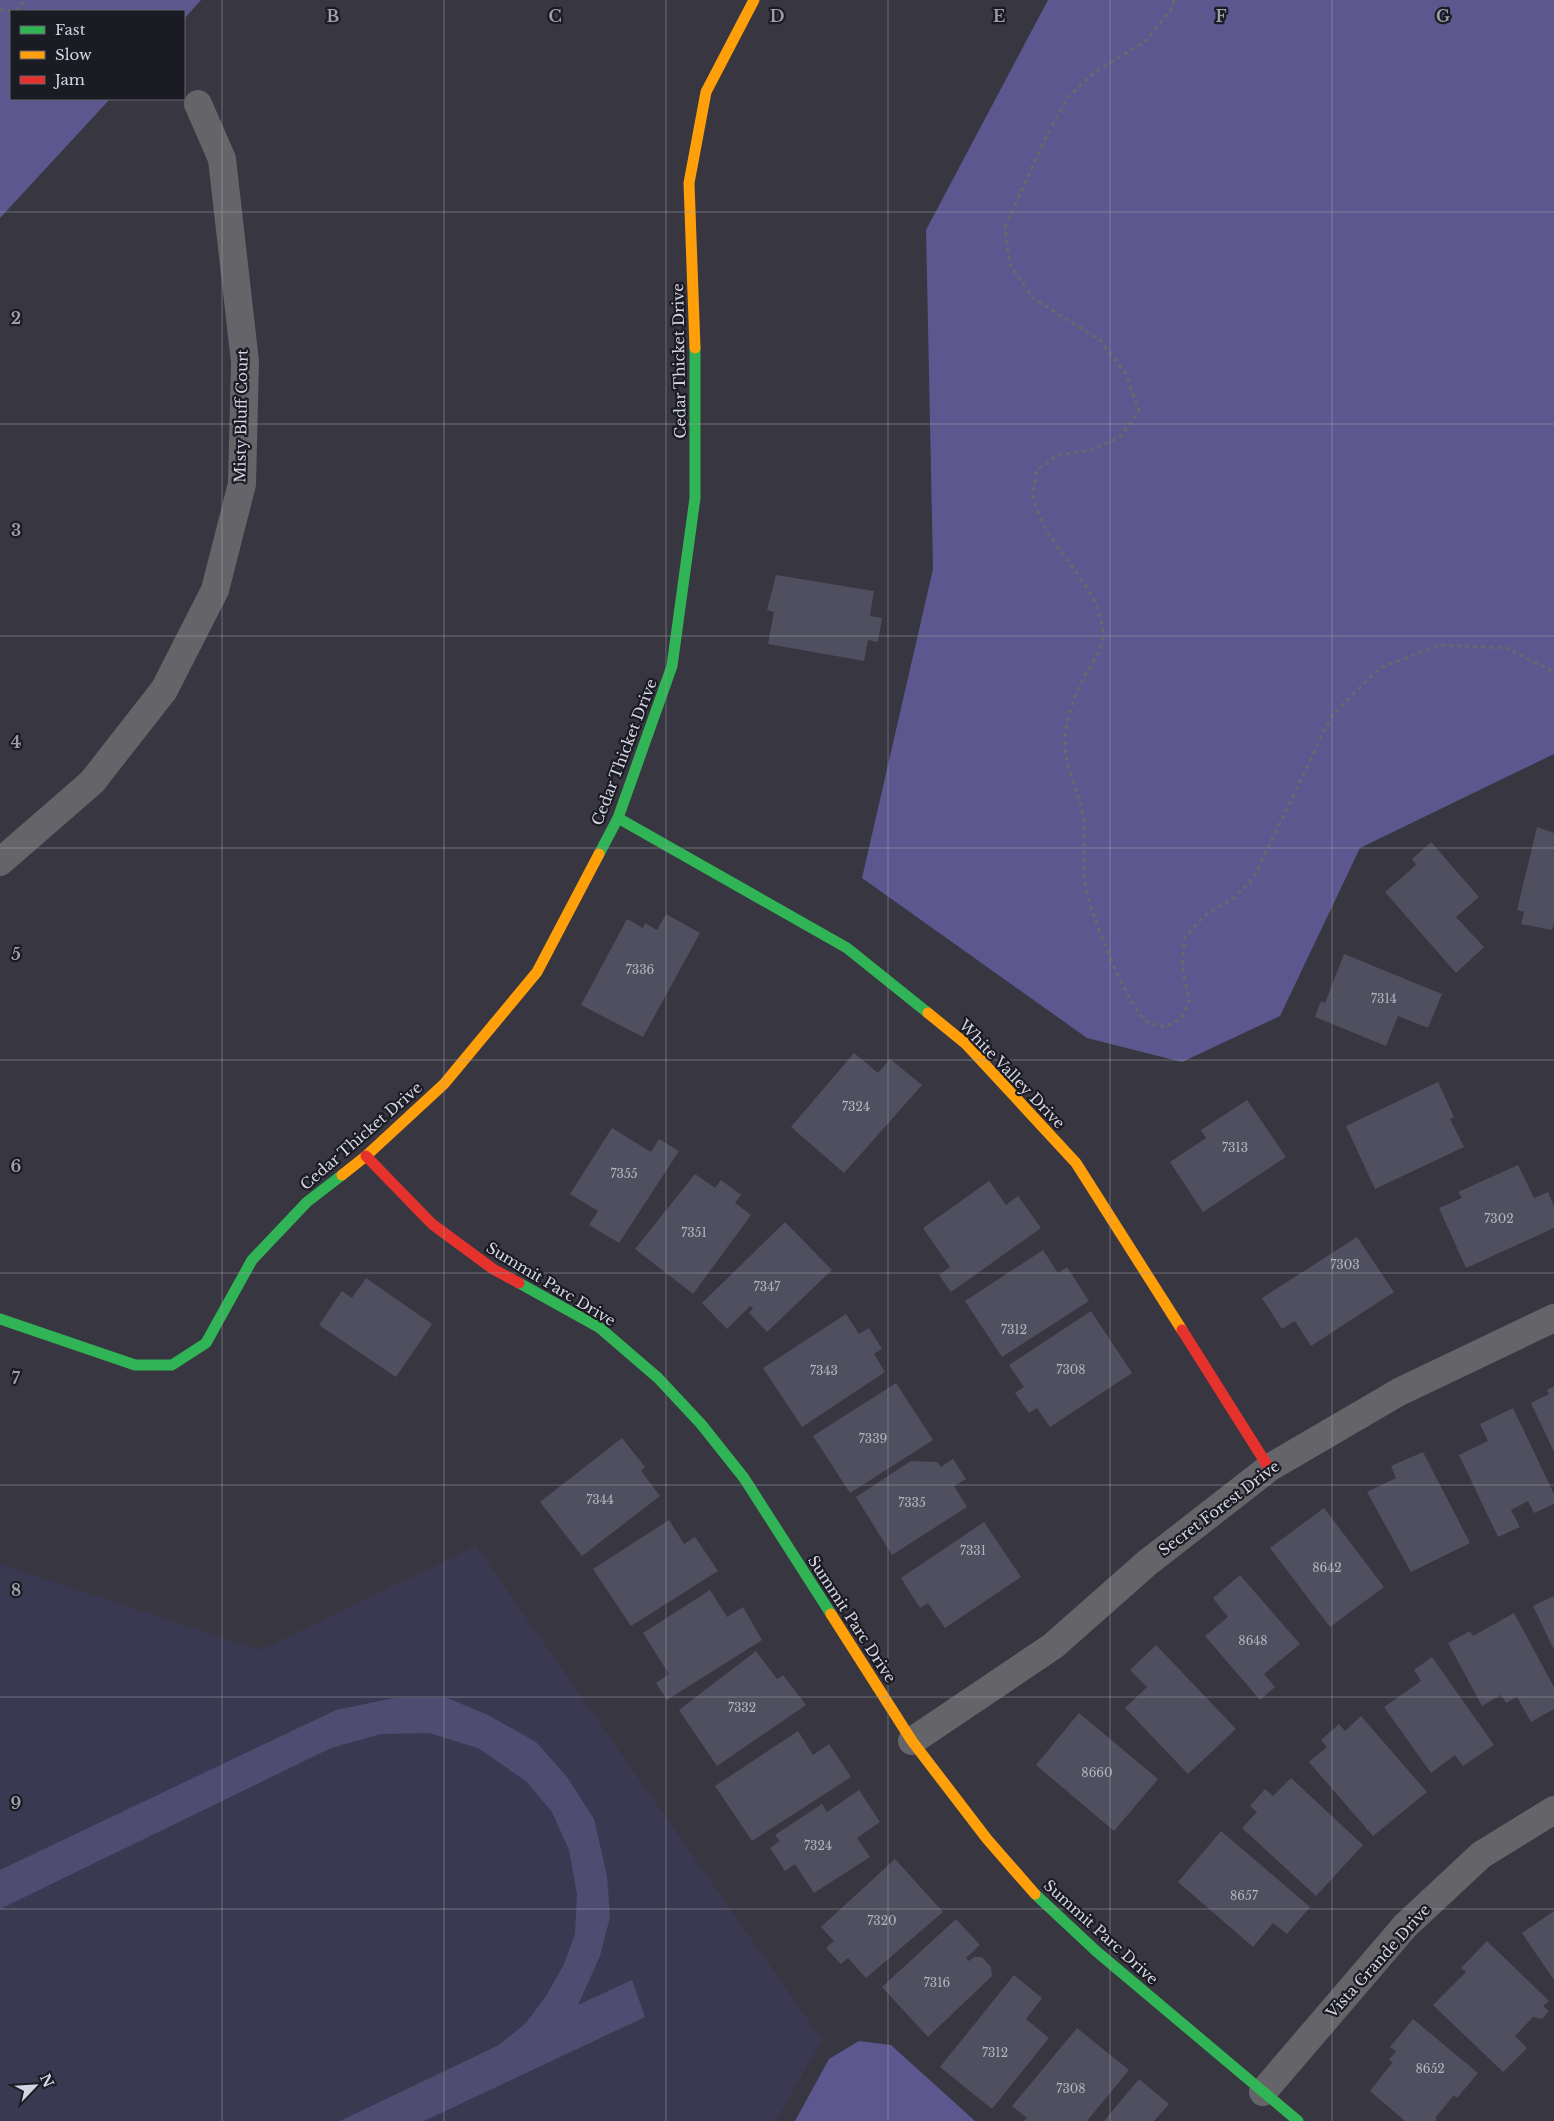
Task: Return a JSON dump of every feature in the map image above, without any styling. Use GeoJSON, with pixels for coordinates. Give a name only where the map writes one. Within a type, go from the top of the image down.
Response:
{"type":"FeatureCollection","features":[{"type":"Feature","properties":{"kind":"street","name":"Cedar Thicket Drive"},"geometry":{"type":"LineString","coordinates":[[0,1319],[136,1365],[172,1365],[206,1343],[252,1260],[307,1202],[366,1156],[444,1084],[536,972],[618,818],[672,666],[695,498],[695,319],[689,183],[706,92],[754,0]]}},
{"type":"Feature","properties":{"kind":"street","name":"Misty Bluff Court"},"geometry":{"type":"LineString","coordinates":[[0,862],[92,782],[164,690],[215,590],[242,484],[245,362],[222,159],[198,104]]}},
{"type":"Feature","properties":{"kind":"street","name":"White Valley Drive"},"geometry":{"type":"LineString","coordinates":[[618,818],[847,948],[966,1044],[1076,1163],[1269,1468]]}},
{"type":"Feature","properties":{"kind":"street","name":"Summit Parc Drive"},"geometry":{"type":"LineString","coordinates":[[366,1156],[432,1224],[493,1269],[600,1328],[658,1378],[701,1424],[744,1478],[912,1741],[987,1839],[1040,1899],[1096,1951],[1298,2121]]}},
{"type":"Feature","properties":{"kind":"street","name":"Secret Forest Drive"},"geometry":{"type":"LineString","coordinates":[[912,1741],[1052,1646],[1147,1563],[1269,1468],[1399,1392],[1554,1318]]}},
{"type":"Feature","properties":{"kind":"street","name":"Vista Grande Drive"},"geometry":{"type":"LineString","coordinates":[[1263,2092],[1405,1926],[1481,1855],[1554,1810]]}},
{"type":"Feature","properties":{"kind":"path"},"geometry":{"type":"LineString","coordinates":[[17,10],[25,0]]}},
{"type":"Feature","properties":{"kind":"path"},"geometry":{"type":"LineString","coordinates":[[1174,0],[1172,8],[1146,41],[1095,72],[1068,97],[1047,135],[1005,227],[1010,264],[1034,299],[1100,340],[1126,374],[1138,411],[1120,437],[1091,450],[1058,455],[1037,469],[1034,498],[1046,532],[1084,584],[1097,609],[1103,634],[1096,658],[1082,682],[1070,711],[1065,743],[1070,777],[1083,815],[1085,884],[1089,899],[1127,996],[1145,1021],[1165,1027],[1182,1018],[1189,1001],[1182,965],[1185,938],[1204,916],[1234,898],[1253,879],[1332,715],[1380,668],[1440,645],[1506,648],[1554,672]]}},
{"type":"Feature","properties":{"kind":"shaded area"},"geometry":{"type":"Polygon","coordinates":[[[0,0],[201,0],[185,18],[185,10],[10,10],[10,100],[109,100],[0,218],[0,0]]]}},
{"type":"Feature","properties":{"kind":"shaded area"},"geometry":{"type":"Polygon","coordinates":[[[1048,0],[1554,0],[1554,754],[1360,848],[1280,1016],[1182,1062],[1087,1038],[862,878],[933,569],[926,230],[1048,0]]]}},
{"type":"Feature","properties":{"kind":"shaded area"},"geometry":{"type":"Polygon","coordinates":[[[476,1546],[822,2040],[776,2121],[0,2121],[0,1564],[260,1650],[476,1546]]]}},
{"type":"Feature","properties":{"kind":"shaded area"},"geometry":{"type":"Polygon","coordinates":[[[394,1698],[447,1698],[488,1715],[536,1742],[567,1777],[594,1819],[607,1876],[610,1917],[600,1956],[578,2005],[632,1980],[645,2017],[424,2121],[340,2121],[499,2045],[526,2023],[546,1996],[564,1964],[575,1934],[577,1894],[569,1850],[552,1812],[526,1781],[478,1748],[429,1733],[381,1734],[331,1748],[0,1909],[0,1870],[336,1710],[394,1698]]]}},
{"type":"Feature","properties":{"kind":"shaded area"},"geometry":{"type":"Polygon","coordinates":[[[859,2041],[891,2045],[975,2121],[795,2121],[829,2059],[859,2041]]]}},
{"type":"Feature","properties":{"kind":"building"},"geometry":{"type":"Polygon","coordinates":[[[776,575],[874,591],[870,616],[882,618],[878,642],[868,640],[864,661],[768,644],[774,612],[767,610],[776,575]]]}},
{"type":"Feature","properties":{"kind":"building"},"geometry":{"type":"Polygon","coordinates":[[[1537,827],[1554,833],[1554,923],[1552,930],[1521,924],[1524,912],[1517,910],[1537,827]]]}},
{"type":"Feature","properties":{"kind":"building"},"geometry":{"type":"Polygon","coordinates":[[[1431,842],[1479,897],[1456,917],[1484,947],[1456,973],[1385,892],[1416,865],[1412,859],[1431,842]]]}},
{"type":"Feature","properties":{"kind":"building"},"geometry":{"type":"Polygon","coordinates":[[[666,914],[700,933],[643,1037],[581,1005],[627,919],[643,928],[645,923],[657,930],[666,914]]]}},
{"type":"Feature","properties":{"kind":"building"},"geometry":{"type":"Polygon","coordinates":[[[1344,954],[1442,994],[1428,1028],[1398,1016],[1386,1046],[1315,1017],[1321,1001],[1325,1003],[1344,954]]]}},
{"type":"Feature","properties":{"kind":"building"},"geometry":{"type":"Polygon","coordinates":[[[854,1053],[878,1073],[890,1059],[922,1085],[844,1173],[791,1127],[854,1053]]]}},
{"type":"Feature","properties":{"kind":"building"},"geometry":{"type":"Polygon","coordinates":[[[1438,1082],[1454,1117],[1450,1119],[1464,1147],[1375,1189],[1346,1126],[1438,1082]]]}},
{"type":"Feature","properties":{"kind":"building"},"geometry":{"type":"Polygon","coordinates":[[[1247,1100],[1286,1157],[1203,1212],[1170,1162],[1206,1138],[1201,1130],[1247,1100]]]}},
{"type":"Feature","properties":{"kind":"building"},"geometry":{"type":"Polygon","coordinates":[[[612,1128],[651,1152],[659,1139],[679,1151],[619,1243],[589,1225],[598,1211],[570,1194],[612,1128]]]}},
{"type":"Feature","properties":{"kind":"building"},"geometry":{"type":"Polygon","coordinates":[[[1518,1165],[1534,1198],[1548,1192],[1554,1206],[1554,1228],[1466,1268],[1439,1208],[1462,1198],[1458,1192],[1518,1165]]]}},
{"type":"Feature","properties":{"kind":"building"},"geometry":{"type":"Polygon","coordinates":[[[695,1174],[715,1188],[721,1180],[741,1195],[735,1203],[751,1215],[693,1294],[635,1249],[695,1174]]]}},
{"type":"Feature","properties":{"kind":"building"},"geometry":{"type":"Polygon","coordinates":[[[989,1181],[1006,1205],[1018,1196],[1041,1228],[951,1292],[939,1275],[950,1267],[923,1228],[989,1181]]]}},
{"type":"Feature","properties":{"kind":"building"},"geometry":{"type":"Polygon","coordinates":[[[785,1222],[832,1270],[767,1332],[749,1313],[753,1308],[750,1306],[727,1329],[702,1303],[785,1222]]]}},
{"type":"Feature","properties":{"kind":"building"},"geometry":{"type":"Polygon","coordinates":[[[1357,1237],[1394,1292],[1311,1346],[1295,1321],[1282,1329],[1262,1298],[1357,1237]]]}},
{"type":"Feature","properties":{"kind":"building"},"geometry":{"type":"Polygon","coordinates":[[[1043,1250],[1058,1273],[1067,1267],[1089,1301],[1002,1357],[965,1301],[1043,1250]]]}},
{"type":"Feature","properties":{"kind":"building"},"geometry":{"type":"Polygon","coordinates":[[[366,1278],[432,1324],[396,1377],[319,1325],[342,1291],[352,1298],[366,1278]]]}},
{"type":"Feature","properties":{"kind":"building"},"geometry":{"type":"Polygon","coordinates":[[[1091,1311],[1132,1373],[1050,1427],[1037,1408],[1029,1413],[1015,1393],[1024,1387],[1009,1365],[1091,1311]]]}},
{"type":"Feature","properties":{"kind":"building"},"geometry":{"type":"Polygon","coordinates":[[[846,1314],[859,1334],[869,1328],[882,1349],[874,1354],[885,1372],[802,1427],[763,1368],[846,1314]]]}},
{"type":"Feature","properties":{"kind":"building"},"geometry":{"type":"Polygon","coordinates":[[[896,1383],[933,1440],[850,1493],[813,1436],[896,1383]]]}},
{"type":"Feature","properties":{"kind":"building"},"geometry":{"type":"Polygon","coordinates":[[[1554,1386],[1554,1452],[1531,1403],[1549,1394],[1547,1390],[1554,1386]]]}},
{"type":"Feature","properties":{"kind":"building"},"geometry":{"type":"Polygon","coordinates":[[[1513,1408],[1554,1494],[1554,1504],[1534,1513],[1528,1501],[1511,1510],[1520,1527],[1498,1537],[1459,1455],[1488,1441],[1480,1424],[1513,1408]]]}},
{"type":"Feature","properties":{"kind":"building"},"geometry":{"type":"Polygon","coordinates":[[[622,1438],[645,1467],[641,1471],[660,1496],[582,1556],[540,1502],[622,1438]]]}},
{"type":"Feature","properties":{"kind":"building"},"geometry":{"type":"Polygon","coordinates":[[[1423,1452],[1470,1543],[1411,1572],[1367,1492],[1396,1478],[1391,1466],[1423,1452]]]}},
{"type":"Feature","properties":{"kind":"building"},"geometry":{"type":"Polygon","coordinates":[[[953,1459],[966,1479],[954,1486],[967,1507],[892,1555],[856,1497],[911,1461],[937,1462],[941,1467],[953,1459]]]}},
{"type":"Feature","properties":{"kind":"building"},"geometry":{"type":"Polygon","coordinates":[[[1324,1508],[1384,1587],[1330,1627],[1270,1548],[1324,1508]]]}},
{"type":"Feature","properties":{"kind":"building"},"geometry":{"type":"Polygon","coordinates":[[[669,1520],[684,1544],[695,1537],[718,1571],[631,1626],[593,1569],[669,1520]]]}},
{"type":"Feature","properties":{"kind":"building"},"geometry":{"type":"Polygon","coordinates":[[[984,1522],[1021,1577],[945,1628],[928,1603],[920,1608],[901,1578],[984,1522]]]}},
{"type":"Feature","properties":{"kind":"building"},"geometry":{"type":"Polygon","coordinates":[[[1240,1575],[1300,1644],[1264,1674],[1275,1687],[1260,1700],[1205,1636],[1228,1617],[1213,1598],[1240,1575]]]}},
{"type":"Feature","properties":{"kind":"building"},"geometry":{"type":"Polygon","coordinates":[[[710,1590],[727,1617],[743,1607],[762,1640],[667,1700],[656,1683],[669,1674],[643,1633],[710,1590]]]}},
{"type":"Feature","properties":{"kind":"building"},"geometry":{"type":"Polygon","coordinates":[[[1554,1596],[1554,1650],[1533,1606],[1554,1596]]]}},
{"type":"Feature","properties":{"kind":"building"},"geometry":{"type":"Polygon","coordinates":[[[1514,1613],[1554,1687],[1554,1709],[1531,1722],[1517,1697],[1506,1703],[1501,1695],[1482,1706],[1448,1643],[1470,1631],[1473,1636],[1514,1613]]]}},
{"type":"Feature","properties":{"kind":"building"},"geometry":{"type":"Polygon","coordinates":[[[1156,1645],[1236,1729],[1188,1774],[1125,1708],[1147,1687],[1130,1670],[1156,1645]]]}},
{"type":"Feature","properties":{"kind":"building"},"geometry":{"type":"Polygon","coordinates":[[[756,1651],[777,1679],[783,1675],[806,1705],[717,1766],[679,1710],[756,1651]]]}},
{"type":"Feature","properties":{"kind":"building"},"geometry":{"type":"Polygon","coordinates":[[[1432,1657],[1494,1745],[1463,1766],[1455,1755],[1431,1773],[1384,1707],[1421,1681],[1414,1670],[1432,1657]]]}},
{"type":"Feature","properties":{"kind":"building"},"geometry":{"type":"Polygon","coordinates":[[[1079,1713],[1158,1779],[1114,1831],[1036,1765],[1079,1713]]]}},
{"type":"Feature","properties":{"kind":"building"},"geometry":{"type":"Polygon","coordinates":[[[1361,1716],[1427,1792],[1373,1836],[1309,1762],[1327,1747],[1321,1740],[1339,1724],[1345,1731],[1361,1716]]]}},
{"type":"Feature","properties":{"kind":"building"},"geometry":{"type":"Polygon","coordinates":[[[798,1731],[813,1755],[829,1744],[851,1777],[752,1841],[715,1786],[798,1731]]]}},
{"type":"Feature","properties":{"kind":"building"},"geometry":{"type":"Polygon","coordinates":[[[1291,1778],[1363,1845],[1316,1896],[1242,1828],[1257,1812],[1250,1806],[1265,1789],[1273,1796],[1291,1778]]]}},
{"type":"Feature","properties":{"kind":"building"},"geometry":{"type":"Polygon","coordinates":[[[859,1790],[880,1822],[857,1838],[870,1857],[814,1893],[795,1864],[785,1871],[770,1848],[780,1841],[775,1835],[822,1804],[827,1812],[859,1790]]]}},
{"type":"Feature","properties":{"kind":"building"},"geometry":{"type":"Polygon","coordinates":[[[1221,1831],[1310,1907],[1287,1934],[1273,1923],[1253,1947],[1178,1882],[1221,1831]]]}},
{"type":"Feature","properties":{"kind":"building"},"geometry":{"type":"Polygon","coordinates":[[[895,1859],[943,1912],[866,1978],[848,1958],[841,1964],[826,1948],[834,1941],[821,1927],[895,1859]]]}},
{"type":"Feature","properties":{"kind":"building"},"geometry":{"type":"Polygon","coordinates":[[[1554,1911],[1554,1980],[1522,1933],[1554,1911]]]}},
{"type":"Feature","properties":{"kind":"building"},"geometry":{"type":"Polygon","coordinates":[[[956,1919],[980,1945],[966,1958],[969,1961],[974,1957],[982,1957],[991,1967],[992,1976],[928,2037],[882,1987],[956,1919]]]}},
{"type":"Feature","properties":{"kind":"building"},"geometry":{"type":"Polygon","coordinates":[[[1487,1941],[1549,2001],[1543,2006],[1549,2011],[1542,2019],[1533,2017],[1515,2036],[1527,2048],[1503,2072],[1433,2005],[1466,1972],[1461,1968],[1487,1941]]]}},
{"type":"Feature","properties":{"kind":"building"},"geometry":{"type":"Polygon","coordinates":[[[1014,1975],[1042,1998],[1026,2019],[1049,2038],[992,2109],[940,2067],[1014,1975]]]}},
{"type":"Feature","properties":{"kind":"building"},"geometry":{"type":"Polygon","coordinates":[[[1413,2019],[1478,2073],[1457,2098],[1454,2095],[1436,2117],[1436,2121],[1405,2121],[1370,2091],[1393,2062],[1389,2060],[1396,2051],[1390,2047],[1413,2019]]]}},
{"type":"Feature","properties":{"kind":"building"},"geometry":{"type":"Polygon","coordinates":[[[1077,2028],[1129,2070],[1087,2121],[1024,2121],[1027,2118],[1012,2106],[1077,2028]]]}},
{"type":"Feature","properties":{"kind":"building"},"geometry":{"type":"Polygon","coordinates":[[[1139,2079],[1169,2104],[1154,2121],[1104,2121],[1139,2079]]]}},
{"type":"Feature","properties":{"kind":"traffic: fast"},"geometry":{"type":"LineString","coordinates":[[599,854],[618,818],[672,666],[695,498],[695,348]]}},
{"type":"Feature","properties":{"kind":"traffic: fast"},"geometry":{"type":"LineString","coordinates":[[618,818],[847,948],[928,1013]]}},
{"type":"Feature","properties":{"kind":"traffic: fast"},"geometry":{"type":"LineString","coordinates":[[0,1319],[135,1365],[172,1365],[206,1343],[252,1260],[307,1202],[342,1175]]}},
{"type":"Feature","properties":{"kind":"traffic: fast"},"geometry":{"type":"LineString","coordinates":[[519,1283],[600,1328],[658,1378],[701,1424],[744,1478],[831,1614]]}},
{"type":"Feature","properties":{"kind":"traffic: fast"},"geometry":{"type":"LineString","coordinates":[[1035,1894],[1096,1951],[1298,2121]]}},
{"type":"Feature","properties":{"kind":"traffic: slow"},"geometry":{"type":"LineString","coordinates":[[695,348],[689,183],[706,92],[754,0]]}},
{"type":"Feature","properties":{"kind":"traffic: slow"},"geometry":{"type":"LineString","coordinates":[[342,1175],[366,1156],[444,1084],[537,972],[599,854]]}},
{"type":"Feature","properties":{"kind":"traffic: slow"},"geometry":{"type":"LineString","coordinates":[[928,1013],[966,1044],[1076,1163],[1182,1330]]}},
{"type":"Feature","properties":{"kind":"traffic: slow"},"geometry":{"type":"LineString","coordinates":[[831,1614],[912,1741],[987,1839],[1035,1894]]}},
{"type":"Feature","properties":{"kind":"traffic: jam"},"geometry":{"type":"LineString","coordinates":[[366,1156],[432,1224],[493,1269],[519,1283]]}},
{"type":"Feature","properties":{"kind":"traffic: jam"},"geometry":{"type":"LineString","coordinates":[[1182,1330],[1269,1468]]}}]}
